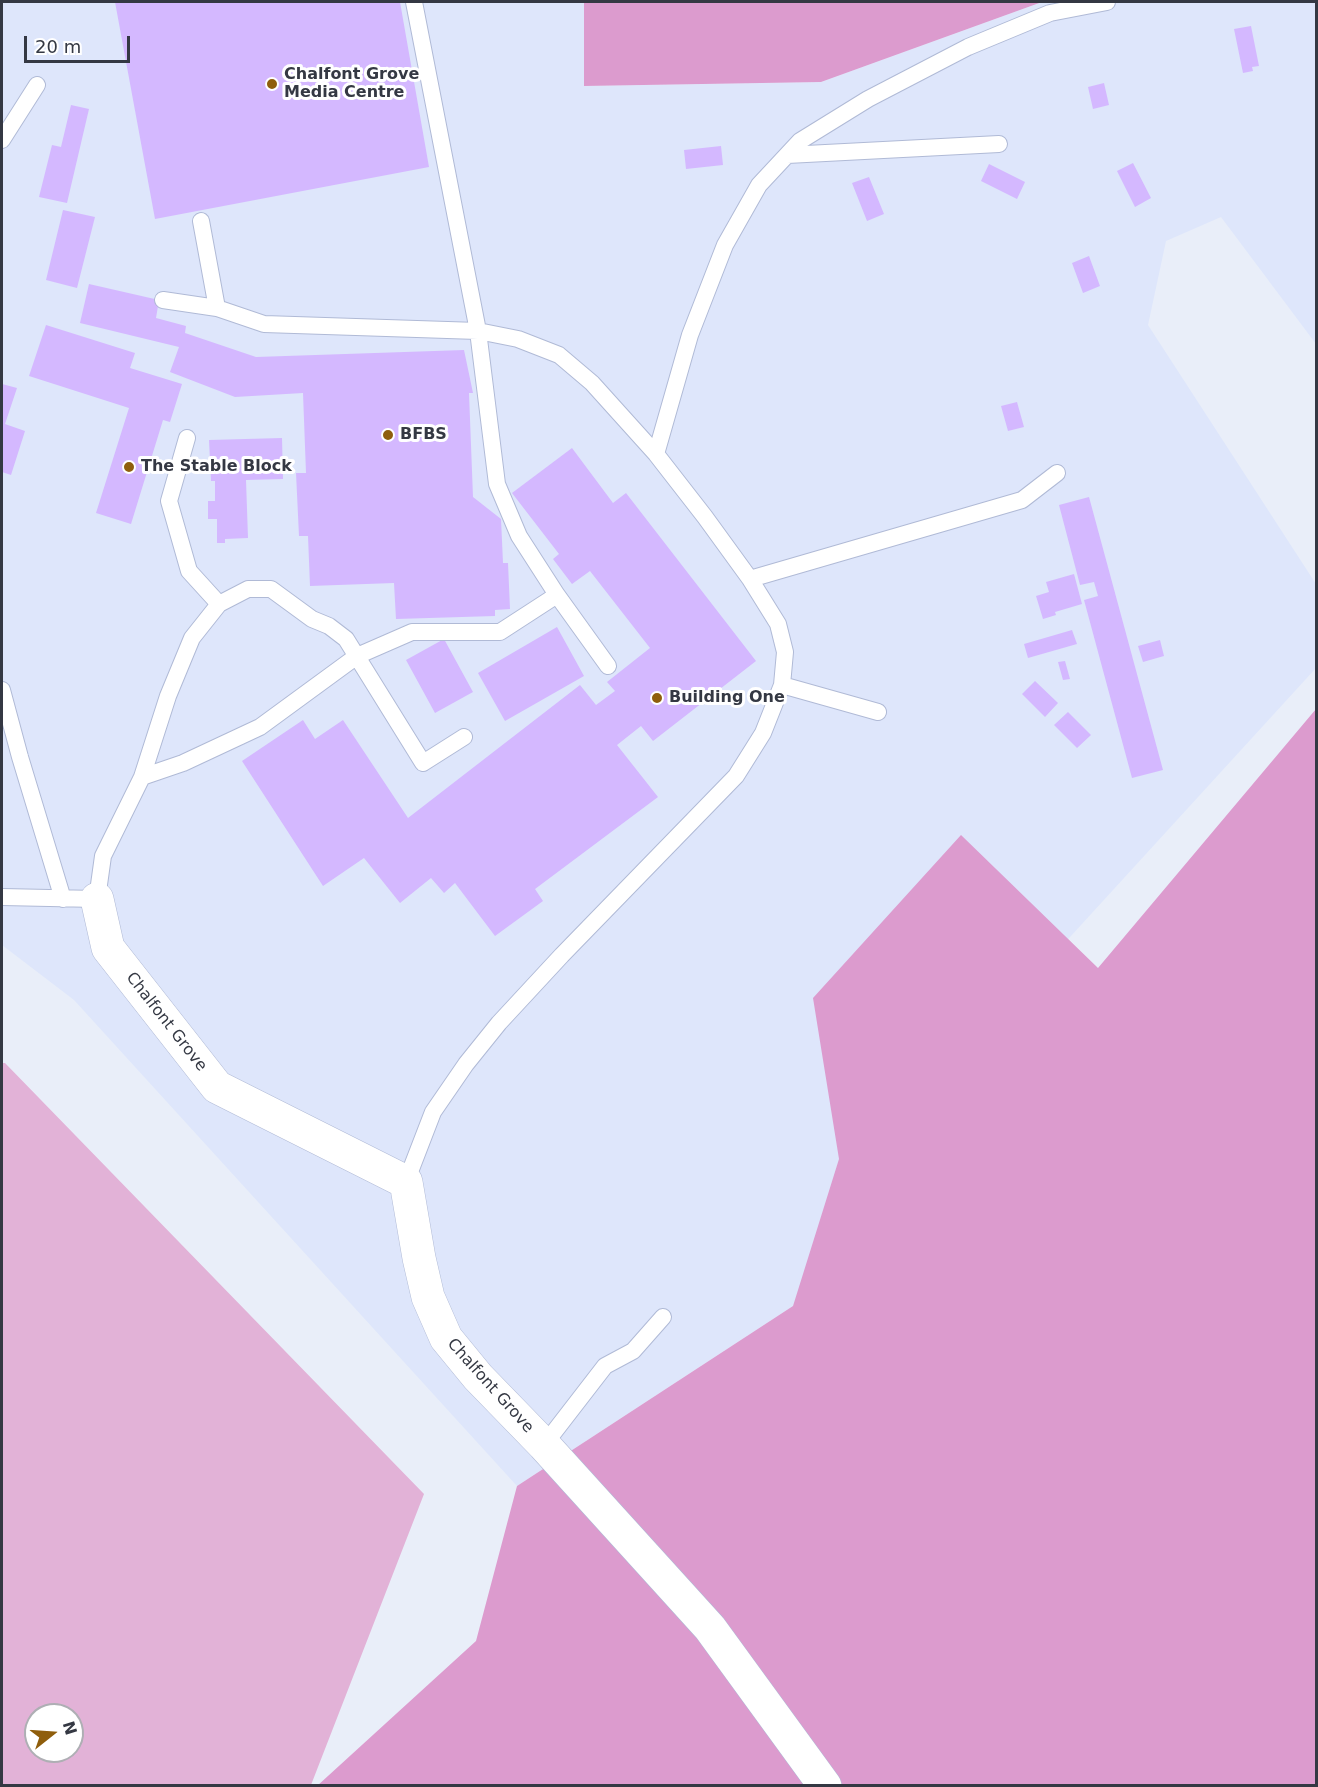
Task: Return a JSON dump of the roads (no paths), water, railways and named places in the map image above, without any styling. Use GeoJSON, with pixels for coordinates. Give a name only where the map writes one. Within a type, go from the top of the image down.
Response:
{"type":"FeatureCollection","features":[{"type":"Feature","properties":{"kind":"street","name":"Chalfont Grove"},"geometry":{"type":"LineString","coordinates":[[97,899],[108,948],[217,1087],[406,1182],[428,1297],[446,1338],[478,1377],[544,1445],[710,1628],[825,1785]]}},
{"type":"Feature","properties":{"kind":"lane"},"geometry":{"type":"LineString","coordinates":[[414,2],[478,331],[497,484],[519,536],[557,595],[608,666]]}},
{"type":"Feature","properties":{"kind":"lane"},"geometry":{"type":"LineString","coordinates":[[656,454],[690,334],[725,245],[759,185],[800,141],[868,99],[968,47],[1050,13],[1107,2]]}},
{"type":"Feature","properties":{"kind":"lane"},"geometry":{"type":"LineString","coordinates":[[2,140],[37,85]]}},
{"type":"Feature","properties":{"kind":"lane"},"geometry":{"type":"LineString","coordinates":[[787,155],[999,144]]}},
{"type":"Feature","properties":{"kind":"lane"},"geometry":{"type":"LineString","coordinates":[[201,221],[217,308]]}},
{"type":"Feature","properties":{"kind":"lane"},"geometry":{"type":"LineString","coordinates":[[163,300],[217,308],[264,324],[478,331],[518,339],[558,355],[592,383],[656,454],[750,579],[778,624],[785,652],[782,685],[763,732],[736,776],[499,1023],[466,1064],[433,1112],[406,1182]]}},
{"type":"Feature","properties":{"kind":"lane"},"geometry":{"type":"LineString","coordinates":[[187,438],[169,501],[189,571],[219,604]]}},
{"type":"Feature","properties":{"kind":"lane"},"geometry":{"type":"LineString","coordinates":[[750,579],[1022,500],[1057,473]]}},
{"type":"Feature","properties":{"kind":"lane"},"geometry":{"type":"LineString","coordinates":[[2,897],[97,899],[103,856],[142,777],[168,696],[192,638],[219,604],[248,589],[271,589],[312,619],[329,626],[346,639],[423,762],[464,737]]}},
{"type":"Feature","properties":{"kind":"lane"},"geometry":{"type":"LineString","coordinates":[[142,777],[183,763],[260,727],[357,656],[412,632],[500,632],[557,595]]}},
{"type":"Feature","properties":{"kind":"lane"},"geometry":{"type":"LineString","coordinates":[[782,685],[878,712]]}},
{"type":"Feature","properties":{"kind":"lane"},"geometry":{"type":"LineString","coordinates":[[2,690],[63,899]]}},
{"type":"Feature","properties":{"kind":"lane"},"geometry":{"type":"LineString","coordinates":[[544,1445],[604,1366],[633,1351],[663,1317]]}},
{"type":"Feature","properties":{"kind":"place","name":"Chalfont Grove Media Centre"},"geometry":{"type":"Point","coordinates":[272,84]}},
{"type":"Feature","properties":{"kind":"place","name":"BFBS"},"geometry":{"type":"Point","coordinates":[388,435]}},
{"type":"Feature","properties":{"kind":"place","name":"The Stable Block"},"geometry":{"type":"Point","coordinates":[129,467]}},
{"type":"Feature","properties":{"kind":"place","name":"Building One"},"geometry":{"type":"Point","coordinates":[657,698]}}]}
